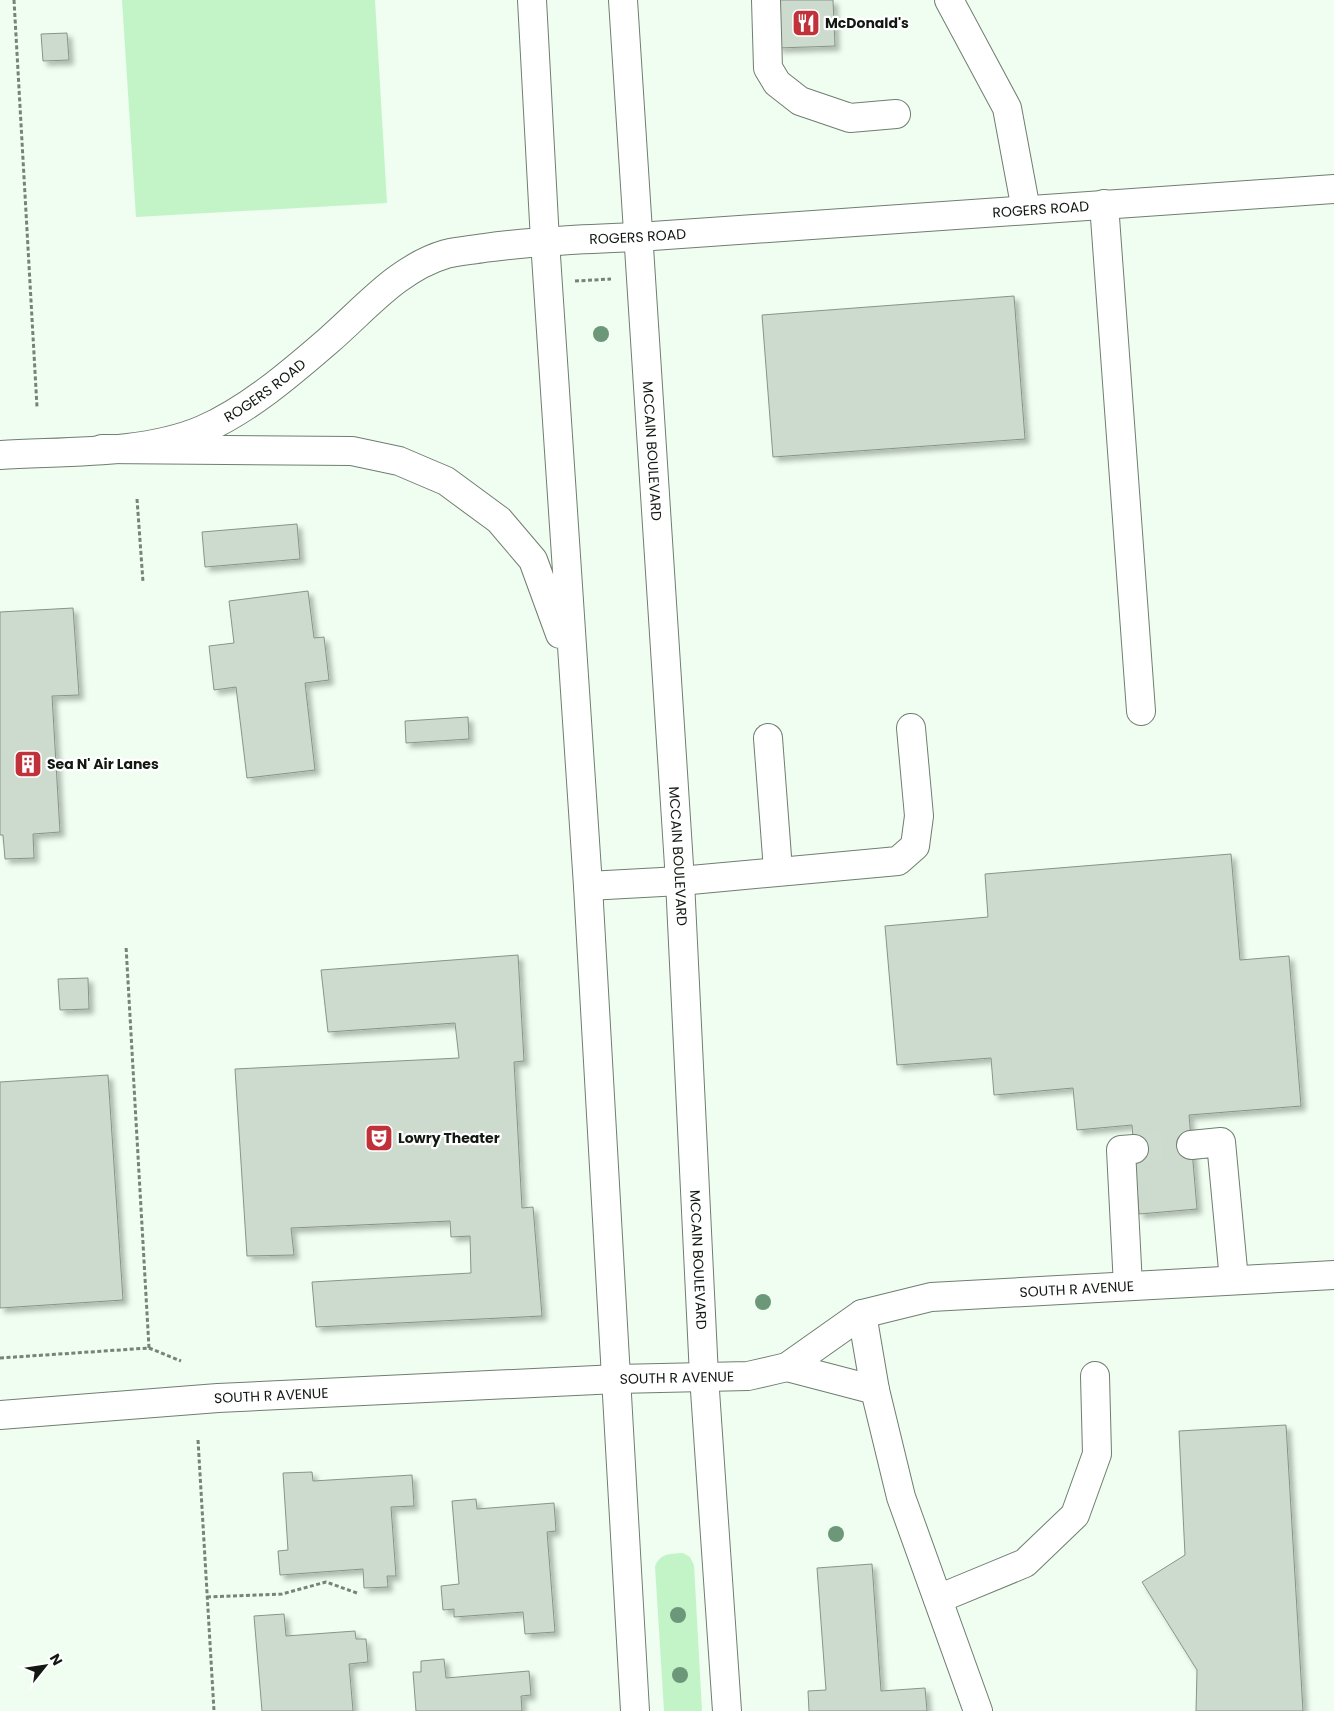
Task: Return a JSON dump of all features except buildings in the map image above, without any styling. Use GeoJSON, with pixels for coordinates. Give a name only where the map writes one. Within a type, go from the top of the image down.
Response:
{"type":"FeatureCollection","features":[{"type":"Feature","properties":{"kind":"street"},"geometry":{"type":"LineString","coordinates":[[532,0],[574,700],[588,886],[635,1711]]}},
{"type":"Feature","properties":{"kind":"street","name":"MCCAIN BOULEVARD"},"geometry":{"type":"LineString","coordinates":[[623,0],[680,881],[704,1376],[728,1711]]}},
{"type":"Feature","properties":{"kind":"street"},"geometry":{"type":"LineString","coordinates":[[766,0],[768,68],[777,83],[800,101],[850,118],[896,114]]}},
{"type":"Feature","properties":{"kind":"street"},"geometry":{"type":"LineString","coordinates":[[949,0],[1007,108],[1026,210]]}},
{"type":"Feature","properties":{"kind":"street","name":"ROGERS ROAD"},"geometry":{"type":"LineString","coordinates":[[0,455],[102,449],[157,443],[202,430],[279,381],[328,340],[379,293],[409,272],[446,254],[545,241],[638,237],[1104,204],[1264,195],[1334,188]]}},
{"type":"Feature","properties":{"kind":"street"},"geometry":{"type":"LineString","coordinates":[[1104,204],[1141,711]]}},
{"type":"Feature","properties":{"kind":"street"},"geometry":{"type":"LineString","coordinates":[[102,449],[352,451],[399,461],[446,481],[500,520],[533,560],[560,635],[574,700]]}},
{"type":"Feature","properties":{"kind":"street"},"geometry":{"type":"LineString","coordinates":[[588,886],[680,881],[778,870],[898,861],[915,846],[919,816],[911,728]]}},
{"type":"Feature","properties":{"kind":"street"},"geometry":{"type":"LineString","coordinates":[[768,738],[778,870]]}},
{"type":"Feature","properties":{"kind":"street"},"geometry":{"type":"LineString","coordinates":[[1191,1145],[1221,1142],[1234,1280]]}},
{"type":"Feature","properties":{"kind":"street"},"geometry":{"type":"LineString","coordinates":[[1128,1286],[1121,1150],[1134,1149]]}},
{"type":"Feature","properties":{"kind":"street","name":"SOUTH R AVENUE"},"geometry":{"type":"LineString","coordinates":[[0,1415],[218,1398],[617,1378],[748,1376],[787,1367],[862,1314],[931,1297],[1334,1275]]}},
{"type":"Feature","properties":{"kind":"street"},"geometry":{"type":"LineString","coordinates":[[862,1314],[875,1390],[901,1497],[978,1711]]}},
{"type":"Feature","properties":{"kind":"street"},"geometry":{"type":"LineString","coordinates":[[787,1367],[875,1390]]}},
{"type":"Feature","properties":{"kind":"street"},"geometry":{"type":"LineString","coordinates":[[938,1599],[1025,1563],[1074,1515],[1097,1454],[1095,1376]]}},
{"type":"Feature","properties":{"kind":"path"},"geometry":{"type":"LineString","coordinates":[[14,0],[37,407]]}},
{"type":"Feature","properties":{"kind":"path"},"geometry":{"type":"LineString","coordinates":[[575,281],[611,279]]}},
{"type":"Feature","properties":{"kind":"path"},"geometry":{"type":"LineString","coordinates":[[137,498],[143,582]]}},
{"type":"Feature","properties":{"kind":"path"},"geometry":{"type":"LineString","coordinates":[[126,946],[150,1348]]}},
{"type":"Feature","properties":{"kind":"path"},"geometry":{"type":"LineString","coordinates":[[0,1358],[150,1348],[181,1361]]}},
{"type":"Feature","properties":{"kind":"path"},"geometry":{"type":"LineString","coordinates":[[198,1440],[214,1711]]}},
{"type":"Feature","properties":{"kind":"path"},"geometry":{"type":"LineString","coordinates":[[207,1597],[282,1594],[326,1582],[357,1593]]}},
{"type":"Feature","properties":{"kind":"green space"},"geometry":{"type":"Polygon","coordinates":[[[122,0],[375,0],[387,203],[136,217],[122,0]]]}},
{"type":"Feature","properties":{"kind":"green space"},"geometry":{"type":"Polygon","coordinates":[[[683,1553],[690,1557],[694,1565],[702,1711],[664,1711],[655,1566],[663,1556],[683,1553]]]}},
{"type":"Feature","properties":{"kind":"tunnel"},"geometry":{"type":"LineString","coordinates":[[1134,1149],[1191,1145]]}},
{"type":"Feature","properties":{"kind":"place","name":"McDonald's"},"geometry":{"type":"Point","coordinates":[806,23]}},
{"type":"Feature","properties":{"kind":"place","name":"Sea N' Air Lanes"},"geometry":{"type":"Point","coordinates":[28,764]}},
{"type":"Feature","properties":{"kind":"place","name":"Lowry Theater"},"geometry":{"type":"Point","coordinates":[379,1138]}}]}
